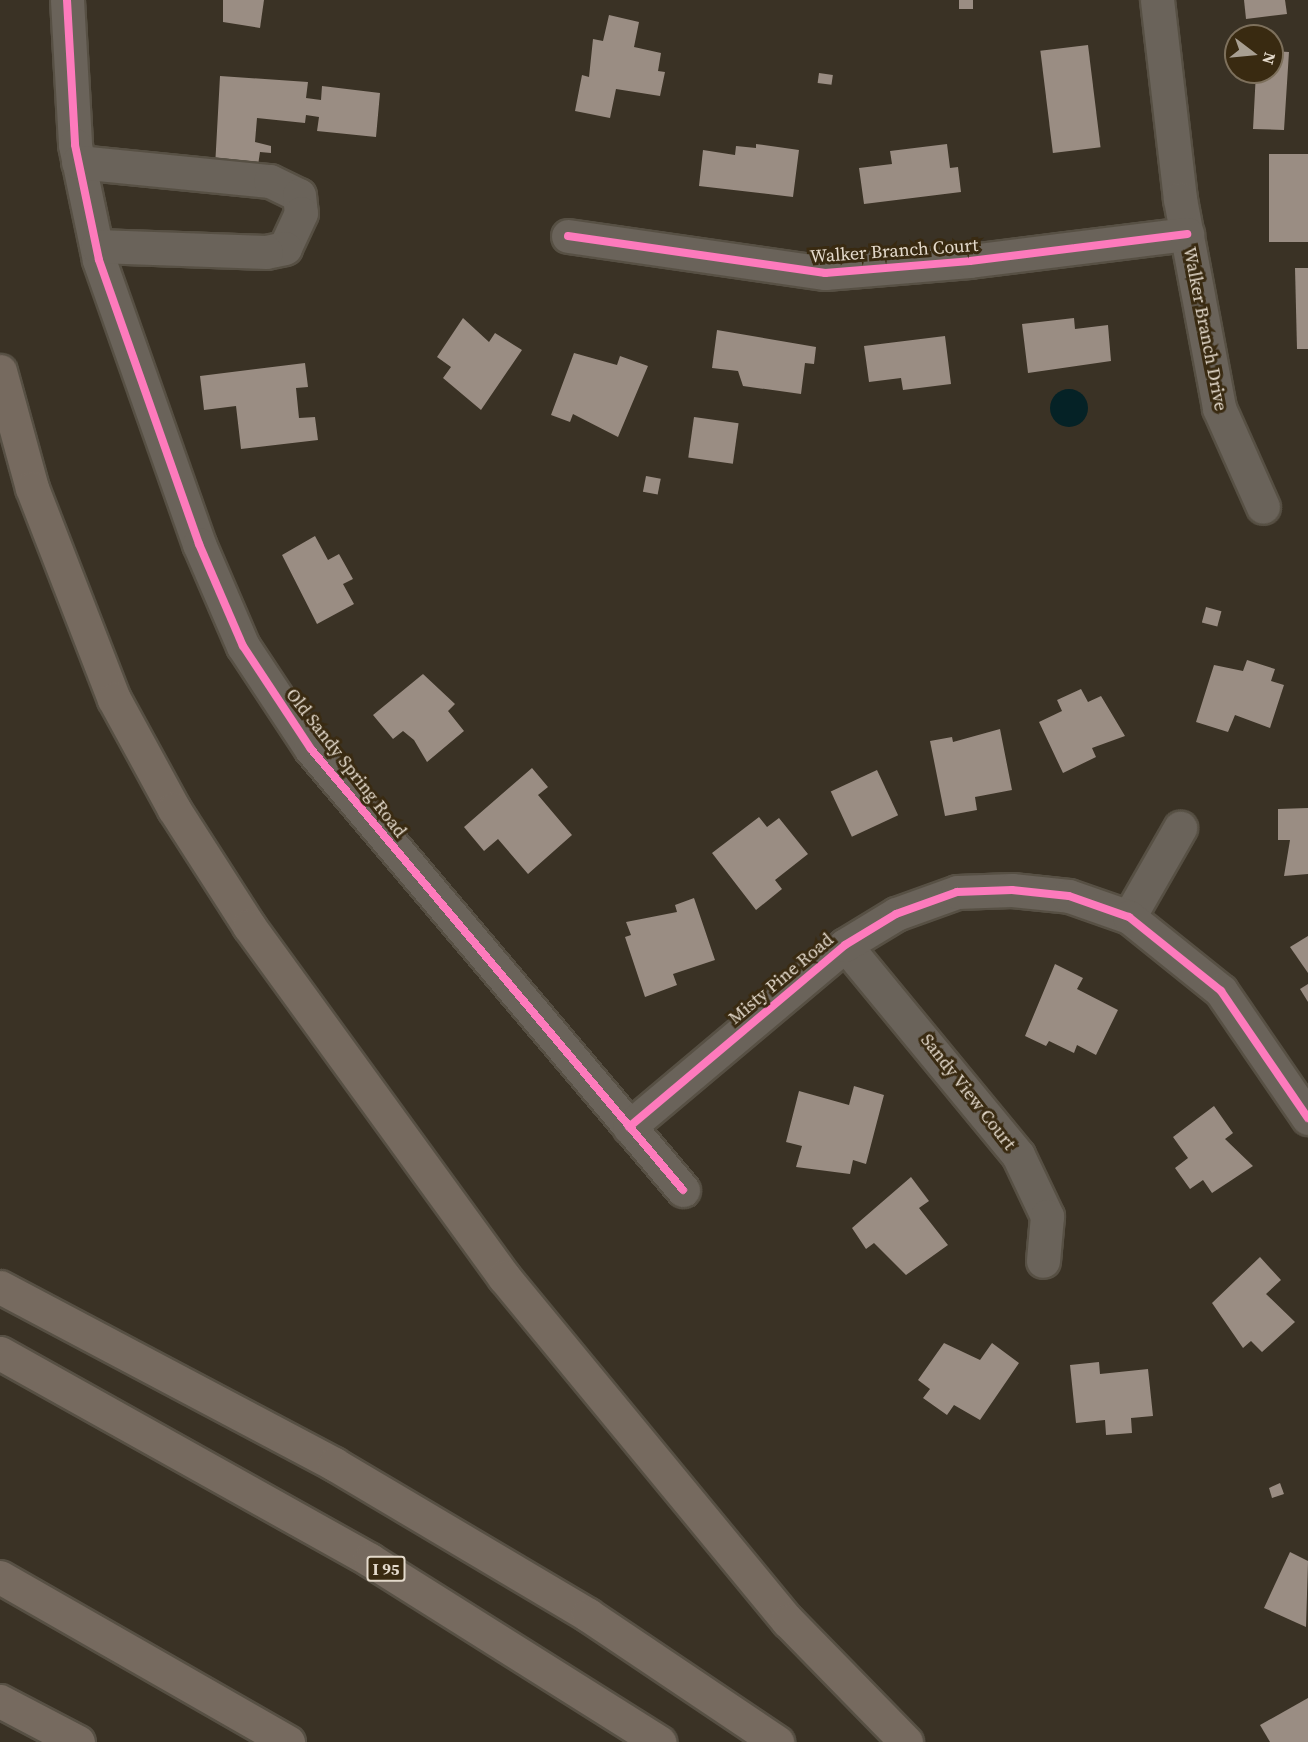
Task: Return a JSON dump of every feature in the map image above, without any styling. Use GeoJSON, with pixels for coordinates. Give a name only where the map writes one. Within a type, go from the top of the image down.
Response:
{"type":"FeatureCollection","features":[{"type":"Feature","properties":{"kind":"highway"},"geometry":{"type":"LineString","coordinates":[[0,371],[32,488],[114,699],[174,809],[249,926],[511,1286],[788,1621],[906,1742]]}},
{"type":"Feature","properties":{"kind":"highway"},"geometry":{"type":"LineString","coordinates":[[0,1287],[334,1464],[588,1615],[777,1742]]}},
{"type":"Feature","properties":{"kind":"highway","name":"I 95"},"geometry":{"type":"LineString","coordinates":[[0,1353],[370,1560],[659,1742]]}},
{"type":"Feature","properties":{"kind":"highway"},"geometry":{"type":"LineString","coordinates":[[0,1576],[288,1742]]}},
{"type":"Feature","properties":{"kind":"highway"},"geometry":{"type":"LineString","coordinates":[[7,1705],[69,1742]]}},
{"type":"Feature","properties":{"kind":"highway"},"geometry":{"type":"LineString","coordinates":[[7,1705],[78,1742]]}},
{"type":"Feature","properties":{"kind":"street","name":"Old Sandy Spring Road"},"geometry":{"type":"LineString","coordinates":[[67,0],[78,162],[97,246],[199,544],[243,646],[311,749],[683,1190]]}},
{"type":"Feature","properties":{"kind":"street","name":"Walker Branch Drive"},"geometry":{"type":"LineString","coordinates":[[1157,0],[1187,234],[1219,408],[1263,507]]}},
{"type":"Feature","properties":{"kind":"street"},"geometry":{"type":"LineString","coordinates":[[78,162],[270,181],[299,195],[301,213],[285,248],[266,252],[97,246]]}},
{"type":"Feature","properties":{"kind":"street","name":"Walker Branch Court"},"geometry":{"type":"LineString","coordinates":[[568,236],[825,273],[970,261],[1187,234]]}},
{"type":"Feature","properties":{"kind":"street"},"geometry":{"type":"LineString","coordinates":[[1129,917],[1180,828]]}},
{"type":"Feature","properties":{"kind":"street","name":"Misty Pine Road"},"geometry":{"type":"LineString","coordinates":[[629,1127],[845,945],[896,914],[957,892],[1069,896],[1129,917],[1221,991],[1308,1118]]}},
{"type":"Feature","properties":{"kind":"street","name":"Sandy View Court"},"geometry":{"type":"LineString","coordinates":[[845,945],[1018,1155],[1047,1216],[1043,1261]]}},
{"type":"Feature","properties":{"kind":"water"},"geometry":{"type":"Polygon","coordinates":[[[1069,389],[1082,395],[1088,408],[1082,421],[1069,427],[1056,421],[1050,408],[1056,395],[1069,389]]]}},
{"type":"Feature","properties":{"kind":"building"},"geometry":{"type":"Polygon","coordinates":[[[223,0],[264,0],[260,28],[223,22],[223,0]]]}},
{"type":"Feature","properties":{"kind":"building"},"geometry":{"type":"Polygon","coordinates":[[[959,0],[973,0],[973,9],[959,9],[959,0]]]}},
{"type":"Feature","properties":{"kind":"building"},"geometry":{"type":"Polygon","coordinates":[[[1244,0],[1285,0],[1287,14],[1246,19],[1244,0]]]}},
{"type":"Feature","properties":{"kind":"building"},"geometry":{"type":"Polygon","coordinates":[[[609,15],[639,22],[634,47],[661,53],[658,71],[665,72],[660,96],[616,89],[610,118],[575,111],[582,75],[589,77],[593,39],[603,41],[609,15]]]}},
{"type":"Feature","properties":{"kind":"building"},"geometry":{"type":"Polygon","coordinates":[[[1088,45],[1101,147],[1053,153],[1040,51],[1088,45]]]}},
{"type":"Feature","properties":{"kind":"building"},"geometry":{"type":"Polygon","coordinates":[[[1284,52],[1289,52],[1284,130],[1253,129],[1255,84],[1284,84],[1284,52]]]}},
{"type":"Feature","properties":{"kind":"building"},"geometry":{"type":"Polygon","coordinates":[[[819,73],[833,75],[831,85],[818,83],[819,73]]]}},
{"type":"Feature","properties":{"kind":"building"},"geometry":{"type":"Polygon","coordinates":[[[220,76],[308,82],[306,98],[321,100],[322,86],[380,93],[376,137],[317,131],[319,117],[306,115],[305,123],[257,118],[255,142],[271,146],[271,153],[260,152],[257,172],[215,167],[220,76]]]}},
{"type":"Feature","properties":{"kind":"building"},"geometry":{"type":"Polygon","coordinates":[[[756,144],[799,150],[793,197],[699,186],[703,150],[735,155],[736,146],[756,148],[756,144]]]}},
{"type":"Feature","properties":{"kind":"building"},"geometry":{"type":"Polygon","coordinates":[[[947,144],[950,168],[958,167],[961,192],[864,204],[859,168],[892,164],[890,151],[947,144]]]}},
{"type":"Feature","properties":{"kind":"building"},"geometry":{"type":"Polygon","coordinates":[[[1269,154],[1308,154],[1308,242],[1269,242],[1269,154]]]}},
{"type":"Feature","properties":{"kind":"building"},"geometry":{"type":"Polygon","coordinates":[[[1295,268],[1308,268],[1308,349],[1297,349],[1295,268]]]}},
{"type":"Feature","properties":{"kind":"building"},"geometry":{"type":"Polygon","coordinates":[[[463,318],[489,342],[495,333],[522,350],[481,410],[443,378],[451,367],[437,357],[463,318]]]}},
{"type":"Feature","properties":{"kind":"building"},"geometry":{"type":"Polygon","coordinates":[[[1074,318],[1075,329],[1108,325],[1111,361],[1028,373],[1022,324],[1074,318]]]}},
{"type":"Feature","properties":{"kind":"building"},"geometry":{"type":"Polygon","coordinates":[[[717,330],[816,347],[814,364],[805,363],[801,394],[743,386],[738,371],[712,368],[717,330]]]}},
{"type":"Feature","properties":{"kind":"building"},"geometry":{"type":"Polygon","coordinates":[[[945,336],[951,384],[903,390],[901,378],[869,382],[864,346],[945,336]]]}},
{"type":"Feature","properties":{"kind":"building"},"geometry":{"type":"Polygon","coordinates":[[[574,353],[617,365],[620,356],[648,366],[618,437],[573,414],[570,422],[551,415],[574,353]]]}},
{"type":"Feature","properties":{"kind":"building"},"geometry":{"type":"Polygon","coordinates":[[[305,363],[308,387],[296,388],[299,418],[315,417],[318,440],[241,449],[236,406],[204,410],[200,376],[305,363]]]}},
{"type":"Feature","properties":{"kind":"building"},"geometry":{"type":"Polygon","coordinates":[[[694,417],[739,423],[733,464],[688,458],[694,417]]]}},
{"type":"Feature","properties":{"kind":"building"},"geometry":{"type":"Polygon","coordinates":[[[646,476],[661,479],[658,495],[643,492],[646,476]]]}},
{"type":"Feature","properties":{"kind":"building"},"geometry":{"type":"Polygon","coordinates":[[[315,536],[328,560],[339,554],[353,579],[343,584],[354,604],[317,624],[282,555],[315,536]]]}},
{"type":"Feature","properties":{"kind":"building"},"geometry":{"type":"Polygon","coordinates":[[[1206,607],[1221,611],[1217,627],[1202,622],[1206,607]]]}},
{"type":"Feature","properties":{"kind":"building"},"geometry":{"type":"Polygon","coordinates":[[[1247,660],[1275,669],[1271,681],[1284,685],[1270,728],[1235,715],[1228,732],[1196,722],[1214,665],[1243,671],[1247,660]]]}},
{"type":"Feature","properties":{"kind":"building"},"geometry":{"type":"Polygon","coordinates":[[[423,674],[455,704],[448,711],[464,731],[427,762],[414,740],[403,731],[393,739],[373,715],[423,674]]]}},
{"type":"Feature","properties":{"kind":"building"},"geometry":{"type":"Polygon","coordinates":[[[1081,689],[1088,702],[1101,696],[1125,736],[1092,748],[1096,757],[1063,773],[1039,722],[1062,711],[1057,700],[1081,689]]]}},
{"type":"Feature","properties":{"kind":"building"},"geometry":{"type":"Polygon","coordinates":[[[1000,729],[1012,790],[975,797],[977,810],[945,816],[930,741],[952,737],[953,742],[1000,729]]]}},
{"type":"Feature","properties":{"kind":"building"},"geometry":{"type":"Polygon","coordinates":[[[532,768],[548,787],[538,795],[572,835],[528,874],[498,839],[484,851],[464,827],[532,768]]]}},
{"type":"Feature","properties":{"kind":"building"},"geometry":{"type":"Polygon","coordinates":[[[877,770],[898,815],[852,837],[831,792],[877,770]]]}},
{"type":"Feature","properties":{"kind":"building"},"geometry":{"type":"Polygon","coordinates":[[[1308,808],[1308,874],[1284,876],[1290,840],[1278,840],[1278,809],[1308,808]]]}},
{"type":"Feature","properties":{"kind":"building"},"geometry":{"type":"Polygon","coordinates":[[[759,817],[767,827],[779,818],[808,854],[775,880],[782,889],[756,910],[712,853],[759,817]]]}},
{"type":"Feature","properties":{"kind":"building"},"geometry":{"type":"Polygon","coordinates":[[[694,898],[715,960],[673,974],[677,985],[645,997],[625,937],[631,935],[626,922],[677,912],[675,905],[694,898]]]}},
{"type":"Feature","properties":{"kind":"building"},"geometry":{"type":"Polygon","coordinates":[[[1308,936],[1308,973],[1290,947],[1308,936]]]}},
{"type":"Feature","properties":{"kind":"building"},"geometry":{"type":"Polygon","coordinates":[[[1055,964],[1083,978],[1077,989],[1118,1010],[1096,1055],[1077,1045],[1074,1053],[1049,1041],[1046,1046],[1025,1036],[1055,964]]]}},
{"type":"Feature","properties":{"kind":"building"},"geometry":{"type":"Polygon","coordinates":[[[1308,984],[1308,1002],[1300,989],[1308,984]]]}},
{"type":"Feature","properties":{"kind":"building"},"geometry":{"type":"Polygon","coordinates":[[[854,1086],[884,1095],[866,1164],[853,1160],[850,1174],[796,1167],[802,1146],[786,1142],[799,1091],[849,1105],[854,1086]]]}},
{"type":"Feature","properties":{"kind":"building"},"geometry":{"type":"Polygon","coordinates":[[[1214,1106],[1233,1133],[1225,1139],[1253,1166],[1212,1193],[1203,1180],[1190,1189],[1175,1168],[1188,1158],[1173,1137],[1214,1106]]]}},
{"type":"Feature","properties":{"kind":"building"},"geometry":{"type":"Polygon","coordinates":[[[911,1177],[929,1201],[919,1208],[948,1245],[906,1275],[874,1243],[866,1249],[852,1228],[911,1177]]]}},
{"type":"Feature","properties":{"kind":"building"},"geometry":{"type":"Polygon","coordinates":[[[1260,1257],[1281,1280],[1266,1294],[1295,1322],[1262,1352],[1251,1341],[1243,1348],[1212,1303],[1260,1257]]]}},
{"type":"Feature","properties":{"kind":"building"},"geometry":{"type":"Polygon","coordinates":[[[944,1343],[980,1360],[992,1343],[1019,1363],[980,1420],[954,1405],[947,1415],[923,1398],[930,1389],[918,1380],[944,1343]]]}},
{"type":"Feature","properties":{"kind":"building"},"geometry":{"type":"Polygon","coordinates":[[[1099,1362],[1100,1374],[1148,1369],[1153,1416],[1131,1418],[1132,1433],[1106,1435],[1105,1420],[1076,1423],[1070,1365],[1099,1362]]]}},
{"type":"Feature","properties":{"kind":"building"},"geometry":{"type":"Polygon","coordinates":[[[1280,1483],[1284,1494],[1272,1498],[1269,1488],[1280,1483]]]}},
{"type":"Feature","properties":{"kind":"building"},"geometry":{"type":"Polygon","coordinates":[[[1290,1552],[1308,1561],[1306,1627],[1264,1608],[1290,1552]]]}},
{"type":"Feature","properties":{"kind":"building"},"geometry":{"type":"Polygon","coordinates":[[[1308,1698],[1308,1742],[1270,1742],[1260,1725],[1308,1698]]]}},
{"type":"Feature","properties":{"kind":"cycle path"},"geometry":{"type":"LineString","coordinates":[[67,0],[75,145],[99,260],[199,544],[243,646],[311,749],[683,1190]]}},
{"type":"Feature","properties":{"kind":"cycle path"},"geometry":{"type":"LineString","coordinates":[[568,236],[825,273],[970,261],[1187,234]]}},
{"type":"Feature","properties":{"kind":"cycle path"},"geometry":{"type":"LineString","coordinates":[[629,1127],[845,945],[896,914],[957,892],[1012,890],[1069,896],[1129,917],[1221,991],[1308,1118]]}}]}
